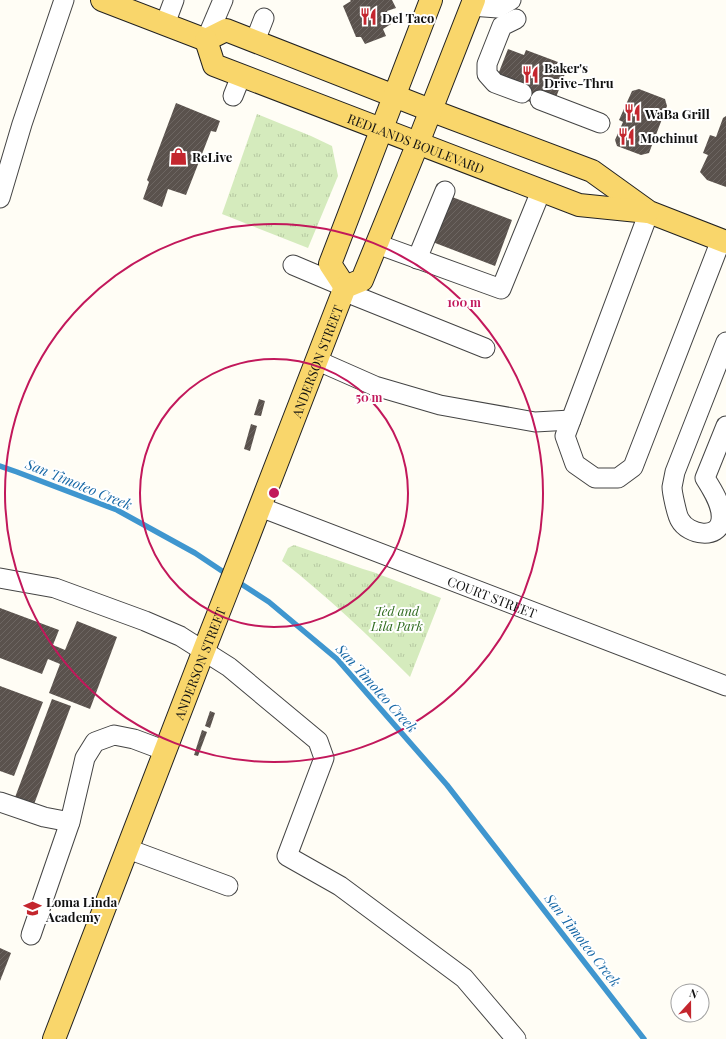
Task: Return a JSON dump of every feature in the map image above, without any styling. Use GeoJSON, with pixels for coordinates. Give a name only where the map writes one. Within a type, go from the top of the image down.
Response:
{"type":"FeatureCollection","features":[{"type":"Feature","properties":{"kind":"main road"},"geometry":{"type":"LineString","coordinates":[[102,0],[206,40]]}},
{"type":"Feature","properties":{"kind":"main road"},"geometry":{"type":"LineString","coordinates":[[431,0],[330,264],[344,289],[362,280],[418,143],[472,3]]}},
{"type":"Feature","properties":{"kind":"main road","name":"REDLANDS BOULEVARD"},"geometry":{"type":"LineString","coordinates":[[649,212],[579,206],[241,76],[214,65],[206,40],[226,30],[430,110],[592,171],[649,212],[723,241]]}},
{"type":"Feature","properties":{"kind":"main road","name":"ANDERSON STREET"},"geometry":{"type":"LineString","coordinates":[[54,1039],[344,289]]}},
{"type":"Feature","properties":{"kind":"street"},"geometry":{"type":"LineString","coordinates":[[0,198],[22,124],[64,0]]}},
{"type":"Feature","properties":{"kind":"street"},"geometry":{"type":"LineString","coordinates":[[165,24],[174,0]]}},
{"type":"Feature","properties":{"kind":"street"},"geometry":{"type":"LineString","coordinates":[[206,40],[223,0]]}},
{"type":"Feature","properties":{"kind":"street"},"geometry":{"type":"LineString","coordinates":[[472,3],[498,8],[511,0]]}},
{"type":"Feature","properties":{"kind":"street"},"geometry":{"type":"LineString","coordinates":[[255,41],[264,18]]}},
{"type":"Feature","properties":{"kind":"street"},"geometry":{"type":"LineString","coordinates":[[516,19],[502,26],[487,64],[487,74],[496,83],[522,93]]}},
{"type":"Feature","properties":{"kind":"street"},"geometry":{"type":"LineString","coordinates":[[233,96],[241,76]]}},
{"type":"Feature","properties":{"kind":"street"},"geometry":{"type":"LineString","coordinates":[[540,100],[600,123]]}},
{"type":"Feature","properties":{"kind":"street"},"geometry":{"type":"LineString","coordinates":[[377,244],[500,289],[541,191]]}},
{"type":"Feature","properties":{"kind":"street"},"geometry":{"type":"LineString","coordinates":[[417,259],[445,192]]}},
{"type":"Feature","properties":{"kind":"street"},"geometry":{"type":"LineString","coordinates":[[649,212],[565,436],[575,464],[595,478],[618,478],[633,466],[723,241]]}},
{"type":"Feature","properties":{"kind":"street"},"geometry":{"type":"LineString","coordinates":[[292,265],[344,289],[485,348]]}},
{"type":"Feature","properties":{"kind":"street"},"geometry":{"type":"LineString","coordinates":[[726,342],[676,472],[672,489],[679,520],[686,528],[702,533],[711,532],[716,529],[720,525],[722,519],[716,497],[705,478],[726,426]]}},
{"type":"Feature","properties":{"kind":"street"},"geometry":{"type":"LineString","coordinates":[[316,360],[375,386],[440,406],[535,422],[571,420]]}},
{"type":"Feature","properties":{"kind":"street","name":"COURT STREET"},"geometry":{"type":"LineString","coordinates":[[260,507],[726,686]]}},
{"type":"Feature","properties":{"kind":"street"},"geometry":{"type":"LineString","coordinates":[[0,578],[55,588],[145,621],[180,636],[230,667],[318,741],[324,758],[287,856],[340,886],[464,978],[516,1039]]}},
{"type":"Feature","properties":{"kind":"street"},"geometry":{"type":"LineString","coordinates":[[31,935],[70,822],[85,758],[95,742],[114,735],[134,739],[166,751]]}},
{"type":"Feature","properties":{"kind":"street"},"geometry":{"type":"LineString","coordinates":[[0,802],[44,817],[70,822]]}},
{"type":"Feature","properties":{"kind":"street"},"geometry":{"type":"LineString","coordinates":[[128,848],[228,886]]}},
{"type":"Feature","properties":{"kind":"green space"},"geometry":{"type":"Polygon","coordinates":[[[257,114],[332,146],[338,176],[308,248],[222,214],[257,114]]]}},
{"type":"Feature","properties":{"kind":"green space","name":"Ted and Lila Park"},"geometry":{"type":"Polygon","coordinates":[[[294,545],[373,572],[441,598],[410,677],[348,617],[282,561],[288,548],[294,545]]]}},
{"type":"Feature","properties":{"kind":"building","name":"Del Taco"},"geometry":{"type":"Polygon","coordinates":[[[350,0],[392,0],[396,8],[387,11],[391,24],[383,29],[386,36],[365,44],[361,37],[356,37],[343,6],[351,1],[350,0]]]}},
{"type":"Feature","properties":{"kind":"building","name":"Baker's Drive-Thru"},"geometry":{"type":"Polygon","coordinates":[[[508,49],[524,55],[526,50],[558,62],[555,67],[566,71],[555,100],[538,105],[520,98],[497,77],[508,49]]]}},
{"type":"Feature","properties":{"kind":"building"},"geometry":{"type":"Polygon","coordinates":[[[639,89],[665,99],[667,106],[649,153],[641,155],[617,146],[615,140],[623,122],[619,120],[632,91],[639,89]]]}},
{"type":"Feature","properties":{"kind":"building","name":"ReLive"},"geometry":{"type":"Polygon","coordinates":[[[176,103],[220,121],[216,132],[211,131],[186,195],[168,189],[162,207],[143,199],[149,182],[147,180],[176,103]]]}},
{"type":"Feature","properties":{"kind":"building"},"geometry":{"type":"Polygon","coordinates":[[[726,116],[726,187],[707,180],[700,172],[708,155],[703,153],[710,135],[716,137],[723,118],[726,116]]]}},
{"type":"Feature","properties":{"kind":"building"},"geometry":{"type":"Polygon","coordinates":[[[447,195],[512,220],[495,266],[430,241],[447,195]]]}},
{"type":"Feature","properties":{"kind":"building"},"geometry":{"type":"Polygon","coordinates":[[[259,399],[265,401],[261,416],[254,415],[259,399]]]}},
{"type":"Feature","properties":{"kind":"building"},"geometry":{"type":"Polygon","coordinates":[[[251,424],[257,426],[250,451],[244,449],[251,424]]]}},
{"type":"Feature","properties":{"kind":"building"},"geometry":{"type":"Polygon","coordinates":[[[0,608],[59,630],[53,645],[65,650],[77,621],[117,637],[90,709],[49,693],[60,664],[48,659],[42,674],[0,658],[0,608]]]}},
{"type":"Feature","properties":{"kind":"building"},"geometry":{"type":"Polygon","coordinates":[[[0,686],[43,702],[14,776],[0,771],[0,686]]]}},
{"type":"Feature","properties":{"kind":"building"},"geometry":{"type":"Polygon","coordinates":[[[52,699],[71,706],[33,807],[14,800],[52,699]]]}},
{"type":"Feature","properties":{"kind":"building"},"geometry":{"type":"Polygon","coordinates":[[[210,711],[215,713],[210,728],[205,726],[210,711]]]}},
{"type":"Feature","properties":{"kind":"building"},"geometry":{"type":"Polygon","coordinates":[[[202,730],[207,732],[198,756],[194,755],[202,730]]]}},
{"type":"Feature","properties":{"kind":"building"},"geometry":{"type":"Polygon","coordinates":[[[0,948],[11,953],[0,981],[0,948]]]}},
{"type":"Feature","properties":{"kind":"waterway","name":"San Timoteo Creek"},"geometry":{"type":"LineString","coordinates":[[0,466],[117,510],[195,553],[228,575]]}},
{"type":"Feature","properties":{"kind":"waterway","name":"San Timoteo Creek"},"geometry":{"type":"LineString","coordinates":[[235,580],[269,602],[337,659],[447,785],[644,1039]]}},
{"type":"Feature","properties":{"kind":"place","name":"Del Taco"},"geometry":{"type":"Point","coordinates":[369,17]}},
{"type":"Feature","properties":{"kind":"place","name":"Baker's Drive-Thru"},"geometry":{"type":"Point","coordinates":[531,74]}},
{"type":"Feature","properties":{"kind":"place","name":"WaBa Grill"},"geometry":{"type":"Point","coordinates":[632,113]}},
{"type":"Feature","properties":{"kind":"place","name":"Mochinut"},"geometry":{"type":"Point","coordinates":[627,137]}},
{"type":"Feature","properties":{"kind":"place","name":"ReLive"},"geometry":{"type":"Point","coordinates":[179,156]}},
{"type":"Feature","properties":{"kind":"place","name":"Loma Linda Academy"},"geometry":{"type":"Point","coordinates":[33,908]}}]}
